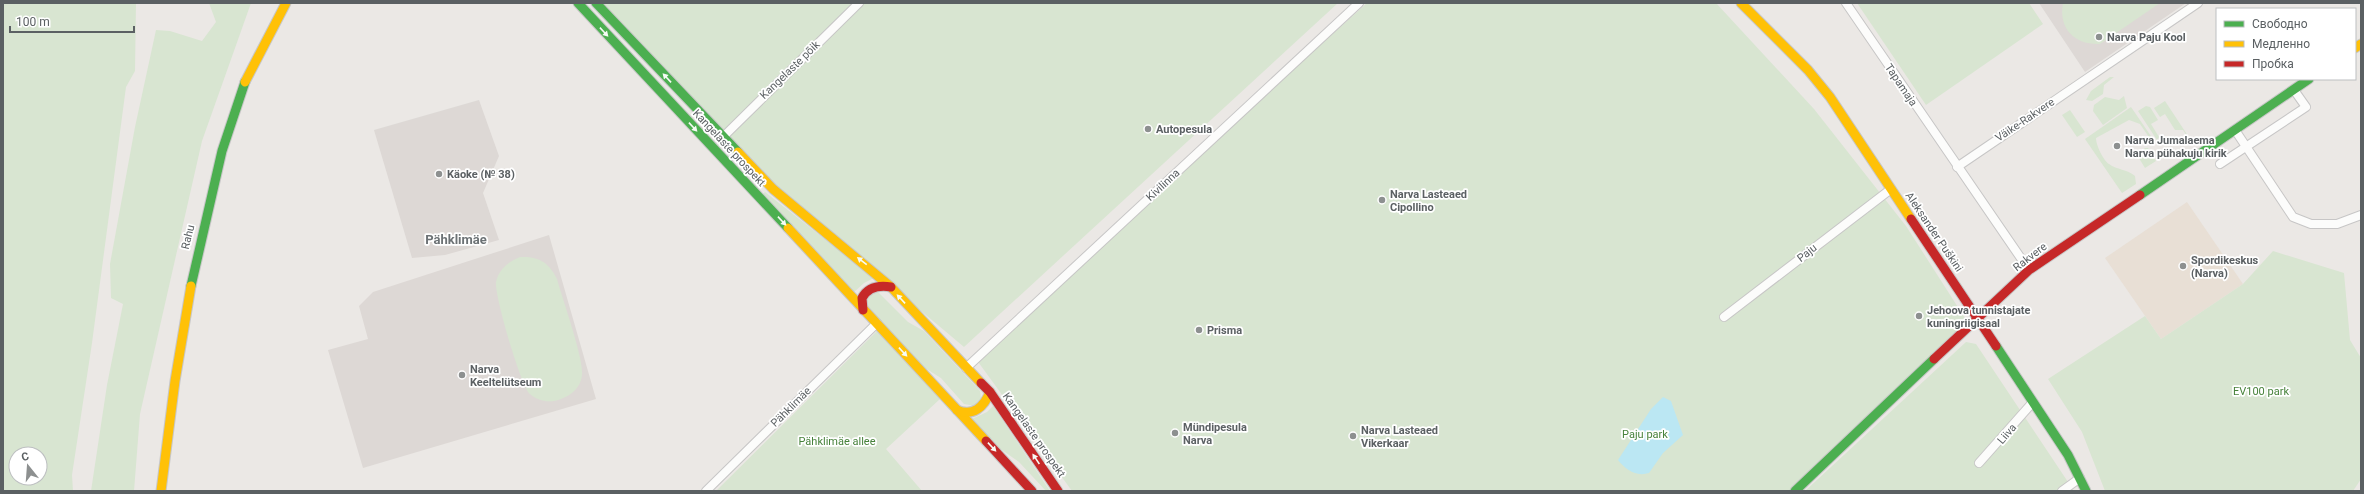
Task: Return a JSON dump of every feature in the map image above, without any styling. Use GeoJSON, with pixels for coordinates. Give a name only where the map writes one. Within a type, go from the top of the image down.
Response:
{"type":"FeatureCollection","features":[{"type":"Feature","properties":{"kind":"main road","name":"Rahu"},"geometry":{"type":"LineString","coordinates":[[161,491],[172,383],[190,284],[222,154],[249,73],[266,37],[286,3]]}},
{"type":"Feature","properties":{"kind":"main road","name":"Kangelaste prospekt"},"geometry":{"type":"LineString","coordinates":[[578,3],[1032,491]]}},
{"type":"Feature","properties":{"kind":"main road","name":"Kangelaste prospekt"},"geometry":{"type":"LineString","coordinates":[[596,3],[722,138],[772,189],[875,272],[990,392],[1058,491]]}},
{"type":"Feature","properties":{"kind":"main road","name":"Aleksander Puškini"},"geometry":{"type":"LineString","coordinates":[[1742,3],[1808,70],[1830,97],[2033,402],[2080,478],[2086,491]]}},
{"type":"Feature","properties":{"kind":"main road","name":"Rakvere"},"geometry":{"type":"LineString","coordinates":[[1795,491],[2029,270],[2308,80]]}},
{"type":"Feature","properties":{"kind":"main road"},"geometry":{"type":"LineString","coordinates":[[864,310],[862,300],[867,290],[878,285],[891,288]]}},
{"type":"Feature","properties":{"kind":"main road","name":"Kangelaste prospekt"},"geometry":{"type":"LineString","coordinates":[[957,410],[968,413],[976,411],[985,404],[990,392]]}},
{"type":"Feature","properties":{"kind":"street","name":"Kangelaste põik"},"geometry":{"type":"LineString","coordinates":[[722,138],[859,3]]}},
{"type":"Feature","properties":{"kind":"street","name":"Kivilinna"},"geometry":{"type":"LineString","coordinates":[[966,368],[1359,3]]}},
{"type":"Feature","properties":{"kind":"street","name":"Tapamaja"},"geometry":{"type":"LineString","coordinates":[[1846,3],[1957,167]]}},
{"type":"Feature","properties":{"kind":"street","name":"Väike-Rakvere"},"geometry":{"type":"LineString","coordinates":[[1957,167],[2198,3]]}},
{"type":"Feature","properties":{"kind":"street"},"geometry":{"type":"LineString","coordinates":[[2220,164],[2306,107],[2294,90]]}},
{"type":"Feature","properties":{"kind":"street"},"geometry":{"type":"LineString","coordinates":[[2235,130],[2293,218],[2311,224],[2337,224],[2361,215]]}},
{"type":"Feature","properties":{"kind":"street"},"geometry":{"type":"LineString","coordinates":[[1957,167],[2029,270]]}},
{"type":"Feature","properties":{"kind":"street","name":"Paju"},"geometry":{"type":"LineString","coordinates":[[1724,317],[1891,189]]}},
{"type":"Feature","properties":{"kind":"street","name":"Pähklimäe"},"geometry":{"type":"LineString","coordinates":[[706,491],[877,323]]}},
{"type":"Feature","properties":{"kind":"street","name":"Liiva"},"geometry":{"type":"LineString","coordinates":[[1979,463],[2033,402]]}},
{"type":"Feature","properties":{"kind":"street"},"geometry":{"type":"LineString","coordinates":[[2062,491],[2080,478]]}},
{"type":"Feature","properties":{"kind":"shaded area","name":"Narva Paju Kool"},"geometry":{"type":"Polygon","coordinates":[[[2039,3],[2186,3],[2085,72],[2039,3]]]}},
{"type":"Feature","properties":{"kind":"shaded area","name":"Käoke (№ 38)"},"geometry":{"type":"Polygon","coordinates":[[[479,100],[499,156],[483,193],[499,240],[445,255],[412,258],[374,130],[479,100]]]}},
{"type":"Feature","properties":{"kind":"shaded area","name":"Spordikeskus (Narva)"},"geometry":{"type":"Polygon","coordinates":[[[2187,202],[2243,284],[2161,339],[2105,258],[2187,202]]]}},
{"type":"Feature","properties":{"kind":"shaded area","name":"Narva Keeltelütseum"},"geometry":{"type":"Polygon","coordinates":[[[549,235],[596,399],[363,468],[328,350],[368,339],[359,306],[373,292],[549,235]]]}},
{"type":"Feature","properties":{"kind":"green space"},"geometry":{"type":"Polygon","coordinates":[[[3,3],[136,3],[135,71],[126,87],[92,343],[72,475],[73,491],[3,491],[3,3]]]}},
{"type":"Feature","properties":{"kind":"green space"},"geometry":{"type":"Polygon","coordinates":[[[209,3],[251,3],[202,141],[140,414],[134,491],[91,491],[107,385],[123,304],[111,298],[110,264],[135,127],[156,30],[170,31],[202,41],[216,22],[209,3]]]}},
{"type":"Feature","properties":{"kind":"green space"},"geometry":{"type":"Polygon","coordinates":[[[601,3],[1338,3],[964,347],[750,167],[601,3]]]}},
{"type":"Feature","properties":{"kind":"green space","name":"Paju park"},"geometry":{"type":"Polygon","coordinates":[[[1367,3],[1716,3],[1814,109],[1906,226],[1970,326],[1796,491],[1072,491],[976,359],[1130,216],[1367,3]]]}},
{"type":"Feature","properties":{"kind":"green space"},"geometry":{"type":"Polygon","coordinates":[[[1857,3],[2029,3],[2043,24],[1926,105],[1857,3]]]}},
{"type":"Feature","properties":{"kind":"green space"},"geometry":{"type":"Polygon","coordinates":[[[2063,3],[2160,3],[2100,44],[2091,44],[2083,42],[2070,34],[2063,21],[2063,3]]]}},
{"type":"Feature","properties":{"kind":"green space"},"geometry":{"type":"Polygon","coordinates":[[[2110,77],[2114,77],[2104,85],[2103,94],[2092,101],[2086,100],[2091,91],[2110,77]]]}},
{"type":"Feature","properties":{"kind":"green space"},"geometry":{"type":"Polygon","coordinates":[[[2124,96],[2127,108],[2103,125],[2093,111],[2094,105],[2105,97],[2119,100],[2124,96]]]}},
{"type":"Feature","properties":{"kind":"green space"},"geometry":{"type":"Polygon","coordinates":[[[2165,101],[2194,145],[2193,146],[2183,130],[2175,130],[2165,114],[2160,117],[2154,108],[2165,101]]]}},
{"type":"Feature","properties":{"kind":"green space"},"geometry":{"type":"Polygon","coordinates":[[[2146,106],[2150,107],[2158,120],[2151,124],[2159,137],[2157,140],[2138,111],[2146,106]]]}},
{"type":"Feature","properties":{"kind":"green space"},"geometry":{"type":"Polygon","coordinates":[[[2131,107],[2155,142],[2153,143],[2140,124],[2129,120],[2096,138],[2100,152],[2107,162],[2112,166],[2129,172],[2135,176],[2136,184],[2122,193],[2085,139],[2131,107]]]}},
{"type":"Feature","properties":{"kind":"green space"},"geometry":{"type":"Polygon","coordinates":[[[2070,110],[2085,132],[2077,137],[2062,115],[2070,110]]]}},
{"type":"Feature","properties":{"kind":"green space"},"geometry":{"type":"Polygon","coordinates":[[[2145,148],[2148,148],[2156,161],[2145,168],[2137,155],[2145,148]]]}},
{"type":"Feature","properties":{"kind":"green space"},"geometry":{"type":"Polygon","coordinates":[[[765,192],[874,278],[864,283],[854,292],[763,194],[765,192]]]}},
{"type":"Feature","properties":{"kind":"green space","name":"EV100 park"},"geometry":{"type":"Polygon","coordinates":[[[2273,251],[2344,273],[2350,340],[2361,358],[2361,479],[2353,491],[2105,491],[2082,432],[2048,379],[2145,316],[2161,339],[2243,284],[2273,251]]]}},
{"type":"Feature","properties":{"kind":"green space"},"geometry":{"type":"Polygon","coordinates":[[[520,257],[538,259],[547,264],[554,273],[580,356],[582,375],[578,387],[572,393],[557,400],[549,401],[537,399],[530,394],[526,388],[515,359],[499,304],[496,282],[497,277],[505,266],[520,257]]]}},
{"type":"Feature","properties":{"kind":"green space"},"geometry":{"type":"Polygon","coordinates":[[[877,291],[908,322],[924,331],[980,391],[981,399],[975,406],[964,404],[941,378],[925,368],[868,307],[866,298],[877,291]]]}},
{"type":"Feature","properties":{"kind":"green space","name":"Pähklimäe allee"},"geometry":{"type":"Polygon","coordinates":[[[877,331],[940,399],[886,449],[922,491],[716,491],[877,331]]]}},
{"type":"Feature","properties":{"kind":"green space"},"geometry":{"type":"Polygon","coordinates":[[[1966,342],[1976,344],[2074,491],[1805,491],[1966,342]]]}},
{"type":"Feature","properties":{"kind":"green space"},"geometry":{"type":"Polygon","coordinates":[[[993,406],[1050,491],[1046,491],[1019,462],[999,448],[972,419],[987,412],[993,406]]]}},
{"type":"Feature","properties":{"kind":"water"},"geometry":{"type":"Polygon","coordinates":[[[1663,397],[1671,401],[1683,435],[1663,453],[1649,473],[1640,474],[1632,472],[1624,467],[1618,460],[1651,409],[1663,397]]]}},
{"type":"Feature","properties":{"kind":"traffic: fast"},"geometry":{"type":"LineString","coordinates":[[578,3],[788,228]]}},
{"type":"Feature","properties":{"kind":"traffic: fast"},"geometry":{"type":"LineString","coordinates":[[596,3],[738,152]]}},
{"type":"Feature","properties":{"kind":"traffic: fast"},"geometry":{"type":"LineString","coordinates":[[2140,195],[2308,80]]}},
{"type":"Feature","properties":{"kind":"traffic: fast"},"geometry":{"type":"LineString","coordinates":[[191,286],[222,151],[245,82]]}},
{"type":"Feature","properties":{"kind":"traffic: fast"},"geometry":{"type":"LineString","coordinates":[[1996,346],[2068,455],[2086,491]]}},
{"type":"Feature","properties":{"kind":"traffic: fast"},"geometry":{"type":"LineString","coordinates":[[1795,491],[1934,359]]}},
{"type":"Feature","properties":{"kind":"traffic: slow"},"geometry":{"type":"LineString","coordinates":[[245,82],[286,3]]}},
{"type":"Feature","properties":{"kind":"traffic: slow"},"geometry":{"type":"LineString","coordinates":[[1741,3],[1808,70],[1830,97],[1911,219]]}},
{"type":"Feature","properties":{"kind":"traffic: slow"},"geometry":{"type":"LineString","coordinates":[[2356,47],[2361,44]]}},
{"type":"Feature","properties":{"kind":"traffic: slow"},"geometry":{"type":"LineString","coordinates":[[738,152],[773,189],[891,287],[981,383]]}},
{"type":"Feature","properties":{"kind":"traffic: slow"},"geometry":{"type":"LineString","coordinates":[[788,228],[986,441]]}},
{"type":"Feature","properties":{"kind":"traffic: slow"},"geometry":{"type":"LineString","coordinates":[[161,491],[175,381],[191,286]]}},
{"type":"Feature","properties":{"kind":"traffic: slow"},"geometry":{"type":"LineString","coordinates":[[957,410],[968,412],[977,409],[985,402],[990,392]]}},
{"type":"Feature","properties":{"kind":"traffic: jam"},"geometry":{"type":"LineString","coordinates":[[1934,359],[2029,270],[2140,195]]}},
{"type":"Feature","properties":{"kind":"traffic: jam"},"geometry":{"type":"LineString","coordinates":[[1911,219],[1996,346]]}},
{"type":"Feature","properties":{"kind":"traffic: jam"},"geometry":{"type":"LineString","coordinates":[[863,310],[862,298],[867,291],[882,286],[891,287]]}},
{"type":"Feature","properties":{"kind":"traffic: jam"},"geometry":{"type":"LineString","coordinates":[[981,383],[990,392],[1058,491]]}},
{"type":"Feature","properties":{"kind":"traffic: jam"},"geometry":{"type":"LineString","coordinates":[[986,441],[1032,491]]}},
{"type":"Feature","properties":{"kind":"place","name":"Narva Paju Kool"},"geometry":{"type":"Point","coordinates":[2099,37]}},
{"type":"Feature","properties":{"kind":"place","name":"Autopesula"},"geometry":{"type":"Point","coordinates":[1148,129]}},
{"type":"Feature","properties":{"kind":"place","name":"Narva Jumalaema Narva pühakuju kirik"},"geometry":{"type":"Point","coordinates":[2117,146]}},
{"type":"Feature","properties":{"kind":"place","name":"Käoke (№ 38)"},"geometry":{"type":"Point","coordinates":[439,174]}},
{"type":"Feature","properties":{"kind":"place","name":"Narva Lasteaed Cipollino"},"geometry":{"type":"Point","coordinates":[1382,200]}},
{"type":"Feature","properties":{"kind":"place","name":"Spordikeskus (Narva)"},"geometry":{"type":"Point","coordinates":[2183,266]}},
{"type":"Feature","properties":{"kind":"place","name":"Jehoova tunnistajate kuningriigisaal"},"geometry":{"type":"Point","coordinates":[1919,316]}},
{"type":"Feature","properties":{"kind":"place","name":"Prisma"},"geometry":{"type":"Point","coordinates":[1199,330]}},
{"type":"Feature","properties":{"kind":"place","name":"Narva Keeltelütseum"},"geometry":{"type":"Point","coordinates":[462,375]}},
{"type":"Feature","properties":{"kind":"place","name":"Mündipesula Narva"},"geometry":{"type":"Point","coordinates":[1175,433]}},
{"type":"Feature","properties":{"kind":"place","name":"Narva Lasteaed Vikerkaar"},"geometry":{"type":"Point","coordinates":[1353,436]}},
{"type":"Feature","properties":{"kind":"district","name":"Pähklimäe"},"geometry":{"type":"Point","coordinates":[456,239]}}]}
